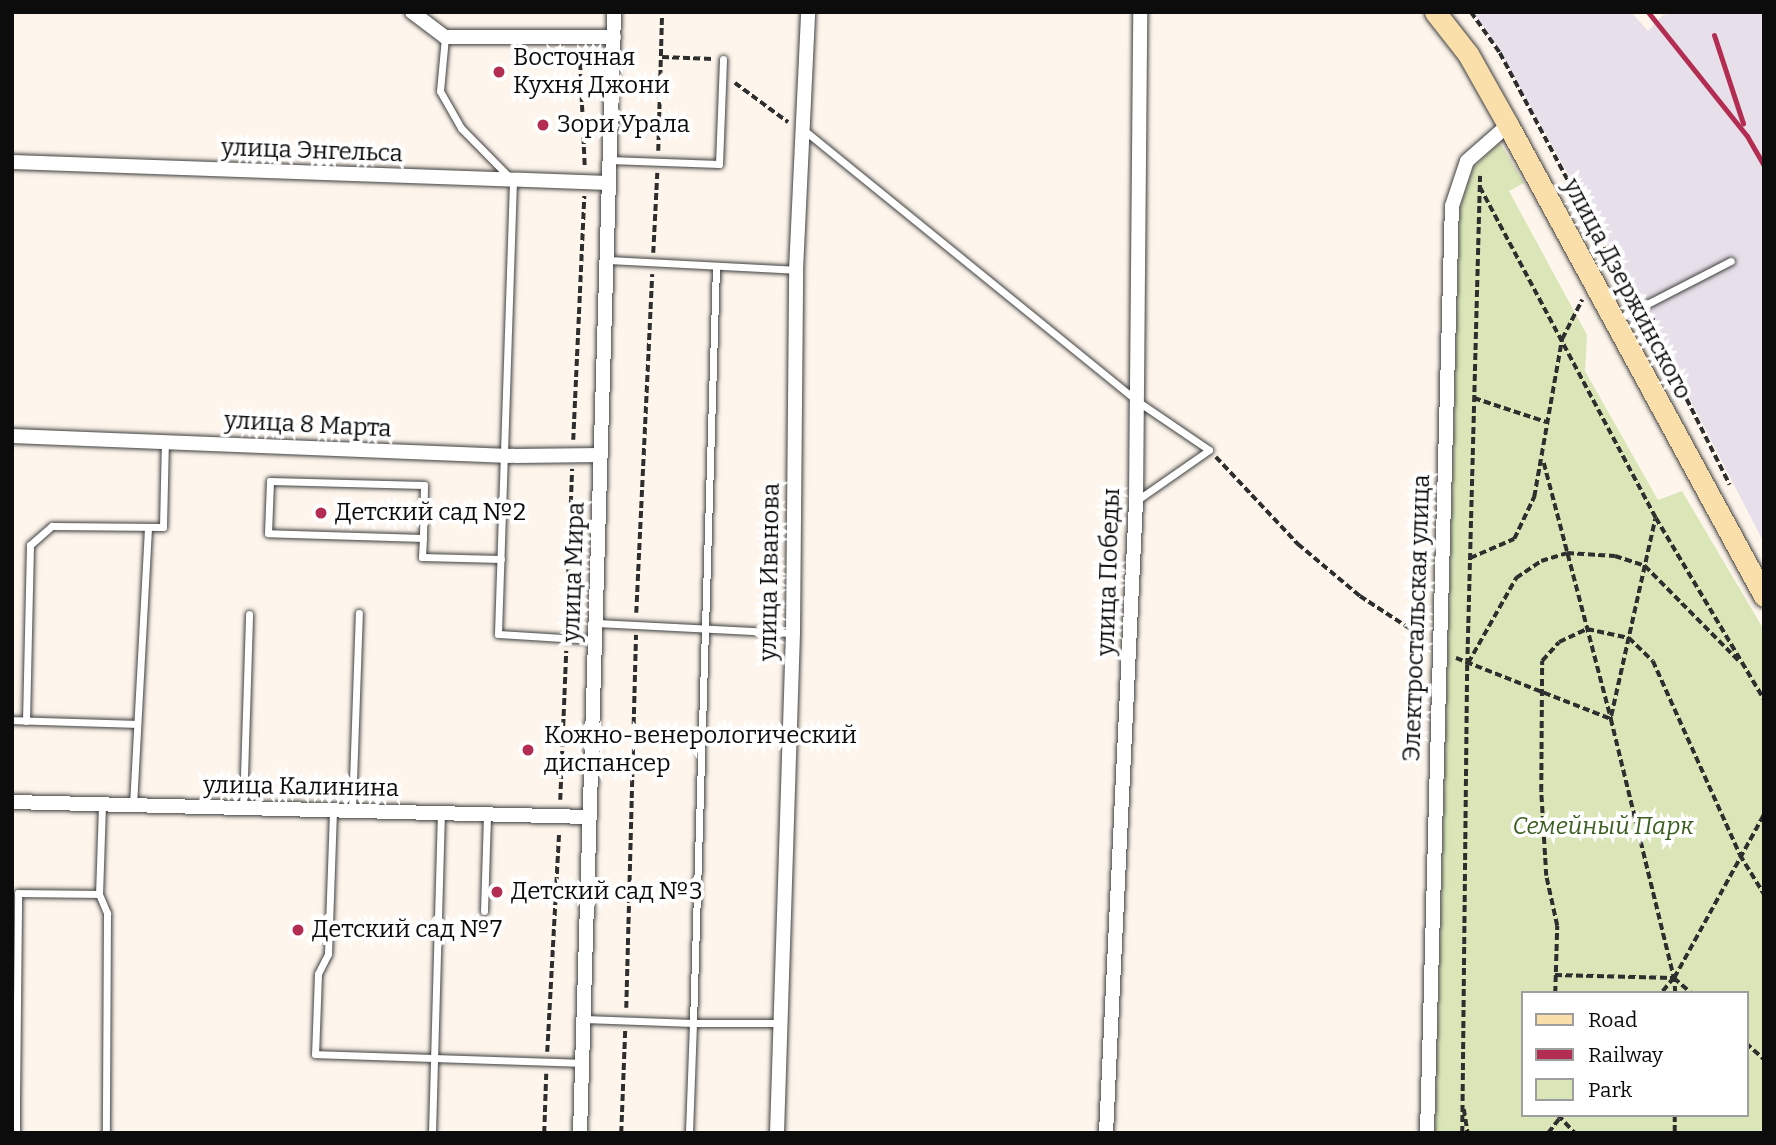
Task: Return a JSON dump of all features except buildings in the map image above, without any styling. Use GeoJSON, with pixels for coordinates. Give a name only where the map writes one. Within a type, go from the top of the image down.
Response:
{"type":"FeatureCollection","features":[{"type":"Feature","properties":{"kind":"main road","name":"улица Дзержинского"},"geometry":{"type":"LineString","coordinates":[[1435,12],[1468,54],[1508,125],[1764,596]]}},
{"type":"Feature","properties":{"kind":"street"},"geometry":{"type":"LineString","coordinates":[[412,12],[445,37],[614,37]]}},
{"type":"Feature","properties":{"kind":"street","name":"улица Мира"},"geometry":{"type":"LineString","coordinates":[[580,1133],[614,12]]}},
{"type":"Feature","properties":{"kind":"street","name":"улица Иванова"},"geometry":{"type":"LineString","coordinates":[[777,1133],[793,633],[796,270],[805,131],[808,12]]}},
{"type":"Feature","properties":{"kind":"street","name":"улица Победы"},"geometry":{"type":"LineString","coordinates":[[1107,1133],[1136,501],[1140,12]]}},
{"type":"Feature","properties":{"kind":"street","name":"Электростальская улица"},"geometry":{"type":"LineString","coordinates":[[1427,1133],[1452,206],[1467,161],[1508,125]]}},
{"type":"Feature","properties":{"kind":"street","name":"улица Энгельса"},"geometry":{"type":"LineString","coordinates":[[12,162],[609,183]]}},
{"type":"Feature","properties":{"kind":"street","name":"улица 8 Марта"},"geometry":{"type":"LineString","coordinates":[[12,436],[504,456],[601,455]]}},
{"type":"Feature","properties":{"kind":"street","name":"улица Калинина"},"geometry":{"type":"LineString","coordinates":[[12,802],[590,817]]}},
{"type":"Feature","properties":{"kind":"lane"},"geometry":{"type":"LineString","coordinates":[[445,37],[440,91],[461,128],[513,181],[498,634],[595,640]]}},
{"type":"Feature","properties":{"kind":"lane"},"geometry":{"type":"LineString","coordinates":[[610,160],[719,164],[723,59]]}},
{"type":"Feature","properties":{"kind":"lane"},"geometry":{"type":"LineString","coordinates":[[805,131],[1137,401],[1209,450],[1136,501]]}},
{"type":"Feature","properties":{"kind":"lane"},"geometry":{"type":"LineString","coordinates":[[607,260],[796,270]]}},
{"type":"Feature","properties":{"kind":"lane"},"geometry":{"type":"LineString","coordinates":[[1614,320],[1731,261]]}},
{"type":"Feature","properties":{"kind":"lane"},"geometry":{"type":"LineString","coordinates":[[690,1133],[703,627],[716,266]]}},
{"type":"Feature","properties":{"kind":"lane"},"geometry":{"type":"LineString","coordinates":[[26,721],[30,545],[52,526],[163,527],[165,441]]}},
{"type":"Feature","properties":{"kind":"lane"},"geometry":{"type":"LineString","coordinates":[[423,538],[268,533],[270,481],[424,485],[423,538],[422,556],[501,559]]}},
{"type":"Feature","properties":{"kind":"lane"},"geometry":{"type":"LineString","coordinates":[[133,806],[148,528]]}},
{"type":"Feature","properties":{"kind":"lane"},"geometry":{"type":"LineString","coordinates":[[352,811],[359,613]]}},
{"type":"Feature","properties":{"kind":"lane"},"geometry":{"type":"LineString","coordinates":[[243,808],[249,614]]}},
{"type":"Feature","properties":{"kind":"lane"},"geometry":{"type":"LineString","coordinates":[[596,623],[793,633]]}},
{"type":"Feature","properties":{"kind":"lane"},"geometry":{"type":"LineString","coordinates":[[12,720],[136,724]]}},
{"type":"Feature","properties":{"kind":"lane"},"geometry":{"type":"LineString","coordinates":[[102,805],[99,894],[107,913],[106,1133]]}},
{"type":"Feature","properties":{"kind":"lane"},"geometry":{"type":"LineString","coordinates":[[333,811],[328,954],[318,974],[315,1054],[582,1063]]}},
{"type":"Feature","properties":{"kind":"lane"},"geometry":{"type":"LineString","coordinates":[[432,1133],[441,813]]}},
{"type":"Feature","properties":{"kind":"lane"},"geometry":{"type":"LineString","coordinates":[[484,911],[487,814]]}},
{"type":"Feature","properties":{"kind":"lane"},"geometry":{"type":"LineString","coordinates":[[16,1133],[14,1099],[18,893],[99,894]]}},
{"type":"Feature","properties":{"kind":"lane"},"geometry":{"type":"LineString","coordinates":[[583,1019],[781,1023]]}},
{"type":"Feature","properties":{"kind":"path"},"geometry":{"type":"LineString","coordinates":[[621,1133],[636,624],[663,12]]}},
{"type":"Feature","properties":{"kind":"path"},"geometry":{"type":"LineString","coordinates":[[1471,12],[1500,53],[1618,274],[1628,277],[1654,321],[1649,324],[1730,485]]}},
{"type":"Feature","properties":{"kind":"path"},"geometry":{"type":"LineString","coordinates":[[544,1133],[560,817],[580,217],[586,183],[579,35]]}},
{"type":"Feature","properties":{"kind":"path"},"geometry":{"type":"LineString","coordinates":[[661,57],[723,59]]}},
{"type":"Feature","properties":{"kind":"path"},"geometry":{"type":"LineString","coordinates":[[743,87],[805,131]]}},
{"type":"Feature","properties":{"kind":"path"},"geometry":{"type":"LineString","coordinates":[[1462,1133],[1467,665],[1480,149]]}},
{"type":"Feature","properties":{"kind":"path"},"geometry":{"type":"LineString","coordinates":[[1480,186],[1656,518],[1764,699]]}},
{"type":"Feature","properties":{"kind":"path"},"geometry":{"type":"LineString","coordinates":[[1470,558],[1514,539],[1534,497],[1543,460],[1546,422],[1562,339],[1586,295],[1618,274]]}},
{"type":"Feature","properties":{"kind":"path"},"geometry":{"type":"LineString","coordinates":[[1474,398],[1546,422]]}},
{"type":"Feature","properties":{"kind":"path"},"geometry":{"type":"LineString","coordinates":[[1209,450],[1298,544],[1360,596],[1438,648]]}},
{"type":"Feature","properties":{"kind":"path"},"geometry":{"type":"LineString","coordinates":[[1543,460],[1611,719],[1674,978],[1675,991]]}},
{"type":"Feature","properties":{"kind":"path"},"geometry":{"type":"LineString","coordinates":[[1611,719],[1656,518]]}},
{"type":"Feature","properties":{"kind":"path"},"geometry":{"type":"LineString","coordinates":[[1467,665],[1516,578],[1541,561],[1567,553],[1615,556],[1645,566],[1745,667]]}},
{"type":"Feature","properties":{"kind":"path"},"geometry":{"type":"LineString","coordinates":[[1555,991],[1557,926],[1546,876],[1540,689],[1542,661],[1559,642],[1587,629],[1629,638],[1653,661],[1740,855],[1764,894]]}},
{"type":"Feature","properties":{"kind":"path"},"geometry":{"type":"LineString","coordinates":[[1467,665],[1540,689],[1611,719]]}},
{"type":"Feature","properties":{"kind":"path"},"geometry":{"type":"LineString","coordinates":[[1664,991],[1674,978],[1764,814]]}},
{"type":"Feature","properties":{"kind":"path"},"geometry":{"type":"LineString","coordinates":[[1554,975],[1674,978],[1689,991]]}},
{"type":"Feature","properties":{"kind":"path"},"geometry":{"type":"LineString","coordinates":[[1748,1045],[1764,1059]]}},
{"type":"Feature","properties":{"kind":"path"},"geometry":{"type":"LineString","coordinates":[[1462,1096],[1468,1133]]}},
{"type":"Feature","properties":{"kind":"path"},"geometry":{"type":"LineString","coordinates":[[1548,1133],[1559,1117],[1575,1133]]}},
{"type":"Feature","properties":{"kind":"shaded area"},"geometry":{"type":"Polygon","coordinates":[[[1473,12],[1631,12],[1648,31],[1663,15],[1682,12],[1764,12],[1764,543],[1649,320],[1498,48],[1473,12]]]}},
{"type":"Feature","properties":{"kind":"green space","name":"Семейный Парк"},"geometry":{"type":"Polygon","coordinates":[[[1500,143],[1524,183],[1509,191],[1587,335],[1585,371],[1658,500],[1682,491],[1764,630],[1764,1133],[1435,1133],[1460,208],[1473,168],[1500,143]]]}},
{"type":"Feature","properties":{"kind":"railway"},"geometry":{"type":"LineString","coordinates":[[1648,12],[1747,136],[1764,166]]}},
{"type":"Feature","properties":{"kind":"railway"},"geometry":{"type":"LineString","coordinates":[[1714,35],[1743,123]]}},
{"type":"Feature","properties":{"kind":"place","name":"Восточная Кухня Джони"},"geometry":{"type":"Point","coordinates":[499,72]}},
{"type":"Feature","properties":{"kind":"place","name":"Зори Урала"},"geometry":{"type":"Point","coordinates":[543,125]}},
{"type":"Feature","properties":{"kind":"place","name":"Детский сад №2"},"geometry":{"type":"Point","coordinates":[321,513]}},
{"type":"Feature","properties":{"kind":"place","name":"Кожно-венерологический диспансер"},"geometry":{"type":"Point","coordinates":[528,750]}},
{"type":"Feature","properties":{"kind":"place","name":"Детский сад №3"},"geometry":{"type":"Point","coordinates":[497,892]}},
{"type":"Feature","properties":{"kind":"place","name":"Детский сад №7"},"geometry":{"type":"Point","coordinates":[298,930]}}]}
